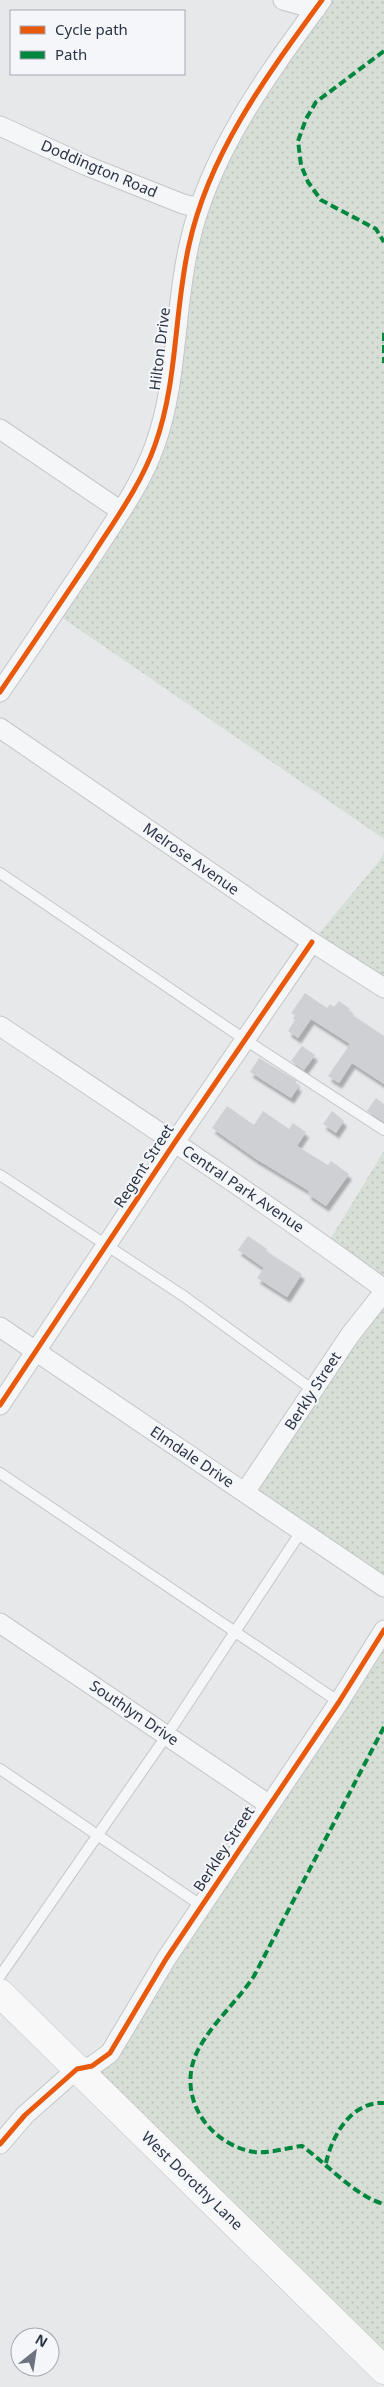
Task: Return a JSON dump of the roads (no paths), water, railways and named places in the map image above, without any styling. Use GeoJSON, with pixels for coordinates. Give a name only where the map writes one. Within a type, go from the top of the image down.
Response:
{"type":"FeatureCollection","features":[{"type":"Feature","properties":{"kind":"main road","name":"West Dorothy Lane"},"geometry":{"type":"LineString","coordinates":[[0,1993],[384,2370]]}},
{"type":"Feature","properties":{"kind":"street"},"geometry":{"type":"LineString","coordinates":[[283,0],[319,5]]}},
{"type":"Feature","properties":{"kind":"street","name":"Hilton Drive"},"geometry":{"type":"LineString","coordinates":[[0,692],[121,511],[144,473],[164,414],[170,383],[178,303],[189,244],[199,208],[229,140],[249,106],[319,5]]}},
{"type":"Feature","properties":{"kind":"street","name":"Doddington Road"},"geometry":{"type":"LineString","coordinates":[[0,126],[87,166],[199,208]]}},
{"type":"Feature","properties":{"kind":"street"},"geometry":{"type":"LineString","coordinates":[[0,429],[121,511]]}},
{"type":"Feature","properties":{"kind":"street","name":"Melrose Avenue"},"geometry":{"type":"LineString","coordinates":[[0,728],[312,942],[384,988]]}},
{"type":"Feature","properties":{"kind":"street","name":"Regent Street"},"geometry":{"type":"LineString","coordinates":[[0,1405],[244,1039],[312,942]]}},
{"type":"Feature","properties":{"kind":"street","name":"Central Park Avenue"},"geometry":{"type":"LineString","coordinates":[[0,1026],[175,1142],[326,1246],[384,1291]]}},
{"type":"Feature","properties":{"kind":"street","name":"Berkly Street"},"geometry":{"type":"LineString","coordinates":[[245,1492],[270,1459],[350,1335],[384,1291]]}},
{"type":"Feature","properties":{"kind":"street","name":"Elmdale Drive"},"geometry":{"type":"LineString","coordinates":[[0,1327],[384,1587]]}},
{"type":"Feature","properties":{"kind":"street","name":"Southlyn Drive"},"geometry":{"type":"LineString","coordinates":[[0,1623],[268,1804]]}},
{"type":"Feature","properties":{"kind":"street","name":"Berkley Street"},"geometry":{"type":"LineString","coordinates":[[77,2069],[92,2066],[110,2053],[166,1960],[268,1804],[339,1702],[384,1630]]}},
{"type":"Feature","properties":{"kind":"street"},"geometry":{"type":"LineString","coordinates":[[0,2144],[26,2115],[77,2069]]}},
{"type":"Feature","properties":{"kind":"lane"},"geometry":{"type":"LineString","coordinates":[[0,873],[244,1039],[384,1130]]}},
{"type":"Feature","properties":{"kind":"lane"},"geometry":{"type":"LineString","coordinates":[[0,1175],[185,1297],[313,1390]]}},
{"type":"Feature","properties":{"kind":"lane"},"geometry":{"type":"LineString","coordinates":[[0,1473],[339,1702]]}},
{"type":"Feature","properties":{"kind":"lane"},"geometry":{"type":"LineString","coordinates":[[0,1976],[167,1735],[302,1530]]}},
{"type":"Feature","properties":{"kind":"lane"},"geometry":{"type":"LineString","coordinates":[[0,1769],[202,1906]]}}]}
